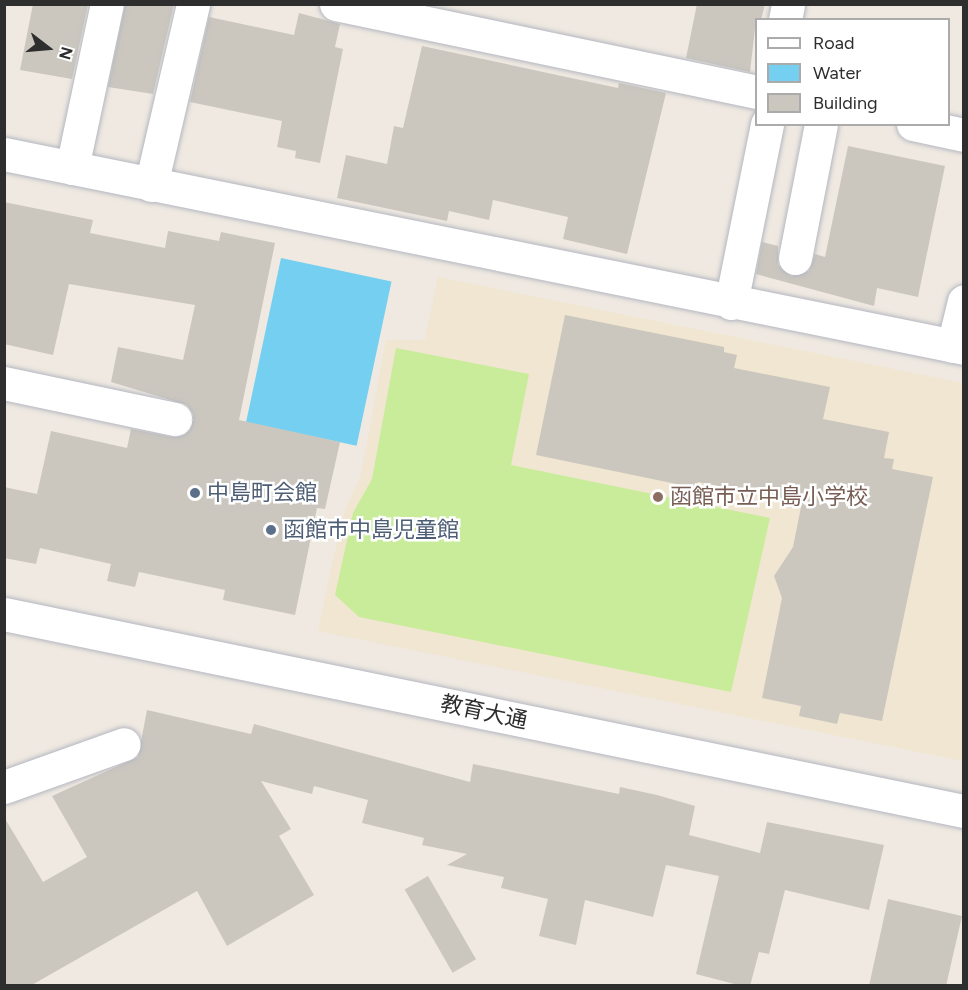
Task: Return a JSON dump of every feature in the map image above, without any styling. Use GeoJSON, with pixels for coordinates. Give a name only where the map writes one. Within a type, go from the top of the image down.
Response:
{"type":"FeatureCollection","features":[{"type":"Feature","properties":{"kind":"street"},"geometry":{"type":"LineString","coordinates":[[72,168],[107,4]]}},
{"type":"Feature","properties":{"kind":"street"},"geometry":{"type":"LineString","coordinates":[[151,185],[193,4]]}},
{"type":"Feature","properties":{"kind":"street"},"geometry":{"type":"LineString","coordinates":[[336,4],[755,92]]}},
{"type":"Feature","properties":{"kind":"street"},"geometry":{"type":"LineString","coordinates":[[731,303],[766,126]]}},
{"type":"Feature","properties":{"kind":"street"},"geometry":{"type":"LineString","coordinates":[[795,258],[821,126]]}},
{"type":"Feature","properties":{"kind":"street"},"geometry":{"type":"LineString","coordinates":[[922,126],[963,135]]}},
{"type":"Feature","properties":{"kind":"street"},"geometry":{"type":"LineString","coordinates":[[4,154],[731,303],[958,347],[963,301]]}},
{"type":"Feature","properties":{"kind":"street"},"geometry":{"type":"LineString","coordinates":[[4,383],[175,419]]}},
{"type":"Feature","properties":{"kind":"street","name":"教育大通"},"geometry":{"type":"LineString","coordinates":[[4,614],[963,811]]}},
{"type":"Feature","properties":{"kind":"street"},"geometry":{"type":"LineString","coordinates":[[4,787],[124,744]]}},
{"type":"Feature","properties":{"kind":"shaded area","name":"函館市立中島小学校"},"geometry":{"type":"Polygon","coordinates":[[[438,277],[963,383],[963,761],[318,631],[342,519],[361,474],[386,340],[425,340],[438,277]]]}},
{"type":"Feature","properties":{"kind":"green space"},"geometry":{"type":"Polygon","coordinates":[[[396,348],[529,374],[511,465],[770,518],[731,692],[359,617],[335,595],[353,513],[372,479],[396,348]]]}},
{"type":"Feature","properties":{"kind":"water"},"geometry":{"type":"Polygon","coordinates":[[[281,258],[392,281],[357,446],[246,422],[281,258]]]}},
{"type":"Feature","properties":{"kind":"building"},"geometry":{"type":"Polygon","coordinates":[[[33,4],[88,4],[72,79],[20,70],[33,4]]]}},
{"type":"Feature","properties":{"kind":"building"},"geometry":{"type":"Polygon","coordinates":[[[125,4],[174,4],[153,94],[108,87],[125,4]]]}},
{"type":"Feature","properties":{"kind":"building"},"geometry":{"type":"Polygon","coordinates":[[[697,4],[765,4],[762,18],[755,18],[750,72],[686,58],[697,4]]]}},
{"type":"Feature","properties":{"kind":"building"},"geometry":{"type":"Polygon","coordinates":[[[299,13],[340,24],[335,47],[343,49],[320,163],[295,158],[296,151],[277,147],[282,121],[190,102],[209,17],[294,35],[299,13]]]}},
{"type":"Feature","properties":{"kind":"building"},"geometry":{"type":"Polygon","coordinates":[[[422,46],[618,88],[619,83],[666,93],[627,254],[563,239],[568,217],[493,200],[489,220],[449,211],[447,221],[337,198],[346,155],[387,164],[394,126],[403,128],[422,46]]]}},
{"type":"Feature","properties":{"kind":"building"},"geometry":{"type":"Polygon","coordinates":[[[848,146],[945,166],[918,297],[877,288],[874,306],[756,274],[762,242],[778,246],[778,265],[791,276],[809,271],[815,254],[825,257],[848,146]]]}},
{"type":"Feature","properties":{"kind":"building"},"geometry":{"type":"Polygon","coordinates":[[[4,202],[93,220],[90,233],[165,248],[168,231],[219,241],[221,232],[275,243],[239,420],[340,442],[325,509],[317,508],[295,615],[223,600],[225,590],[139,572],[135,587],[107,581],[111,564],[40,548],[36,564],[4,558],[4,487],[37,494],[51,431],[127,448],[131,429],[172,437],[189,431],[193,414],[187,405],[111,382],[118,347],[183,360],[195,305],[69,284],[53,355],[4,344],[4,202]]]}},
{"type":"Feature","properties":{"kind":"building"},"geometry":{"type":"Polygon","coordinates":[[[565,315],[724,347],[724,352],[737,355],[734,368],[830,387],[823,419],[889,432],[884,458],[894,459],[892,469],[933,477],[882,721],[840,713],[837,724],[799,716],[801,706],[762,698],[782,598],[774,576],[793,547],[802,502],[698,482],[696,488],[536,455],[565,315]]]}},
{"type":"Feature","properties":{"kind":"building"},"geometry":{"type":"Polygon","coordinates":[[[147,710],[251,734],[254,724],[470,782],[473,764],[619,794],[620,787],[657,795],[695,806],[689,835],[760,853],[767,822],[884,845],[869,910],[785,890],[769,954],[759,952],[750,986],[742,986],[696,974],[719,876],[666,865],[653,917],[585,900],[576,945],[539,936],[548,899],[501,888],[504,877],[447,865],[467,854],[422,845],[424,838],[362,823],[368,800],[314,786],[312,794],[261,781],[291,829],[279,836],[314,895],[227,946],[197,891],[30,986],[4,986],[4,817],[43,882],[87,857],[52,796],[138,757],[147,710]]]}},
{"type":"Feature","properties":{"kind":"building"},"geometry":{"type":"Polygon","coordinates":[[[428,876],[476,959],[453,973],[405,890],[428,876]]]}},
{"type":"Feature","properties":{"kind":"building"},"geometry":{"type":"Polygon","coordinates":[[[888,899],[962,916],[946,986],[869,986],[888,899]]]}},
{"type":"Feature","properties":{"kind":"place","name":"中島町会館"},"geometry":{"type":"Point","coordinates":[195,493]}},
{"type":"Feature","properties":{"kind":"place","name":"函館市立中島小学校"},"geometry":{"type":"Point","coordinates":[658,497]}},
{"type":"Feature","properties":{"kind":"place","name":"函館市中島児童館"},"geometry":{"type":"Point","coordinates":[271,530]}}]}
